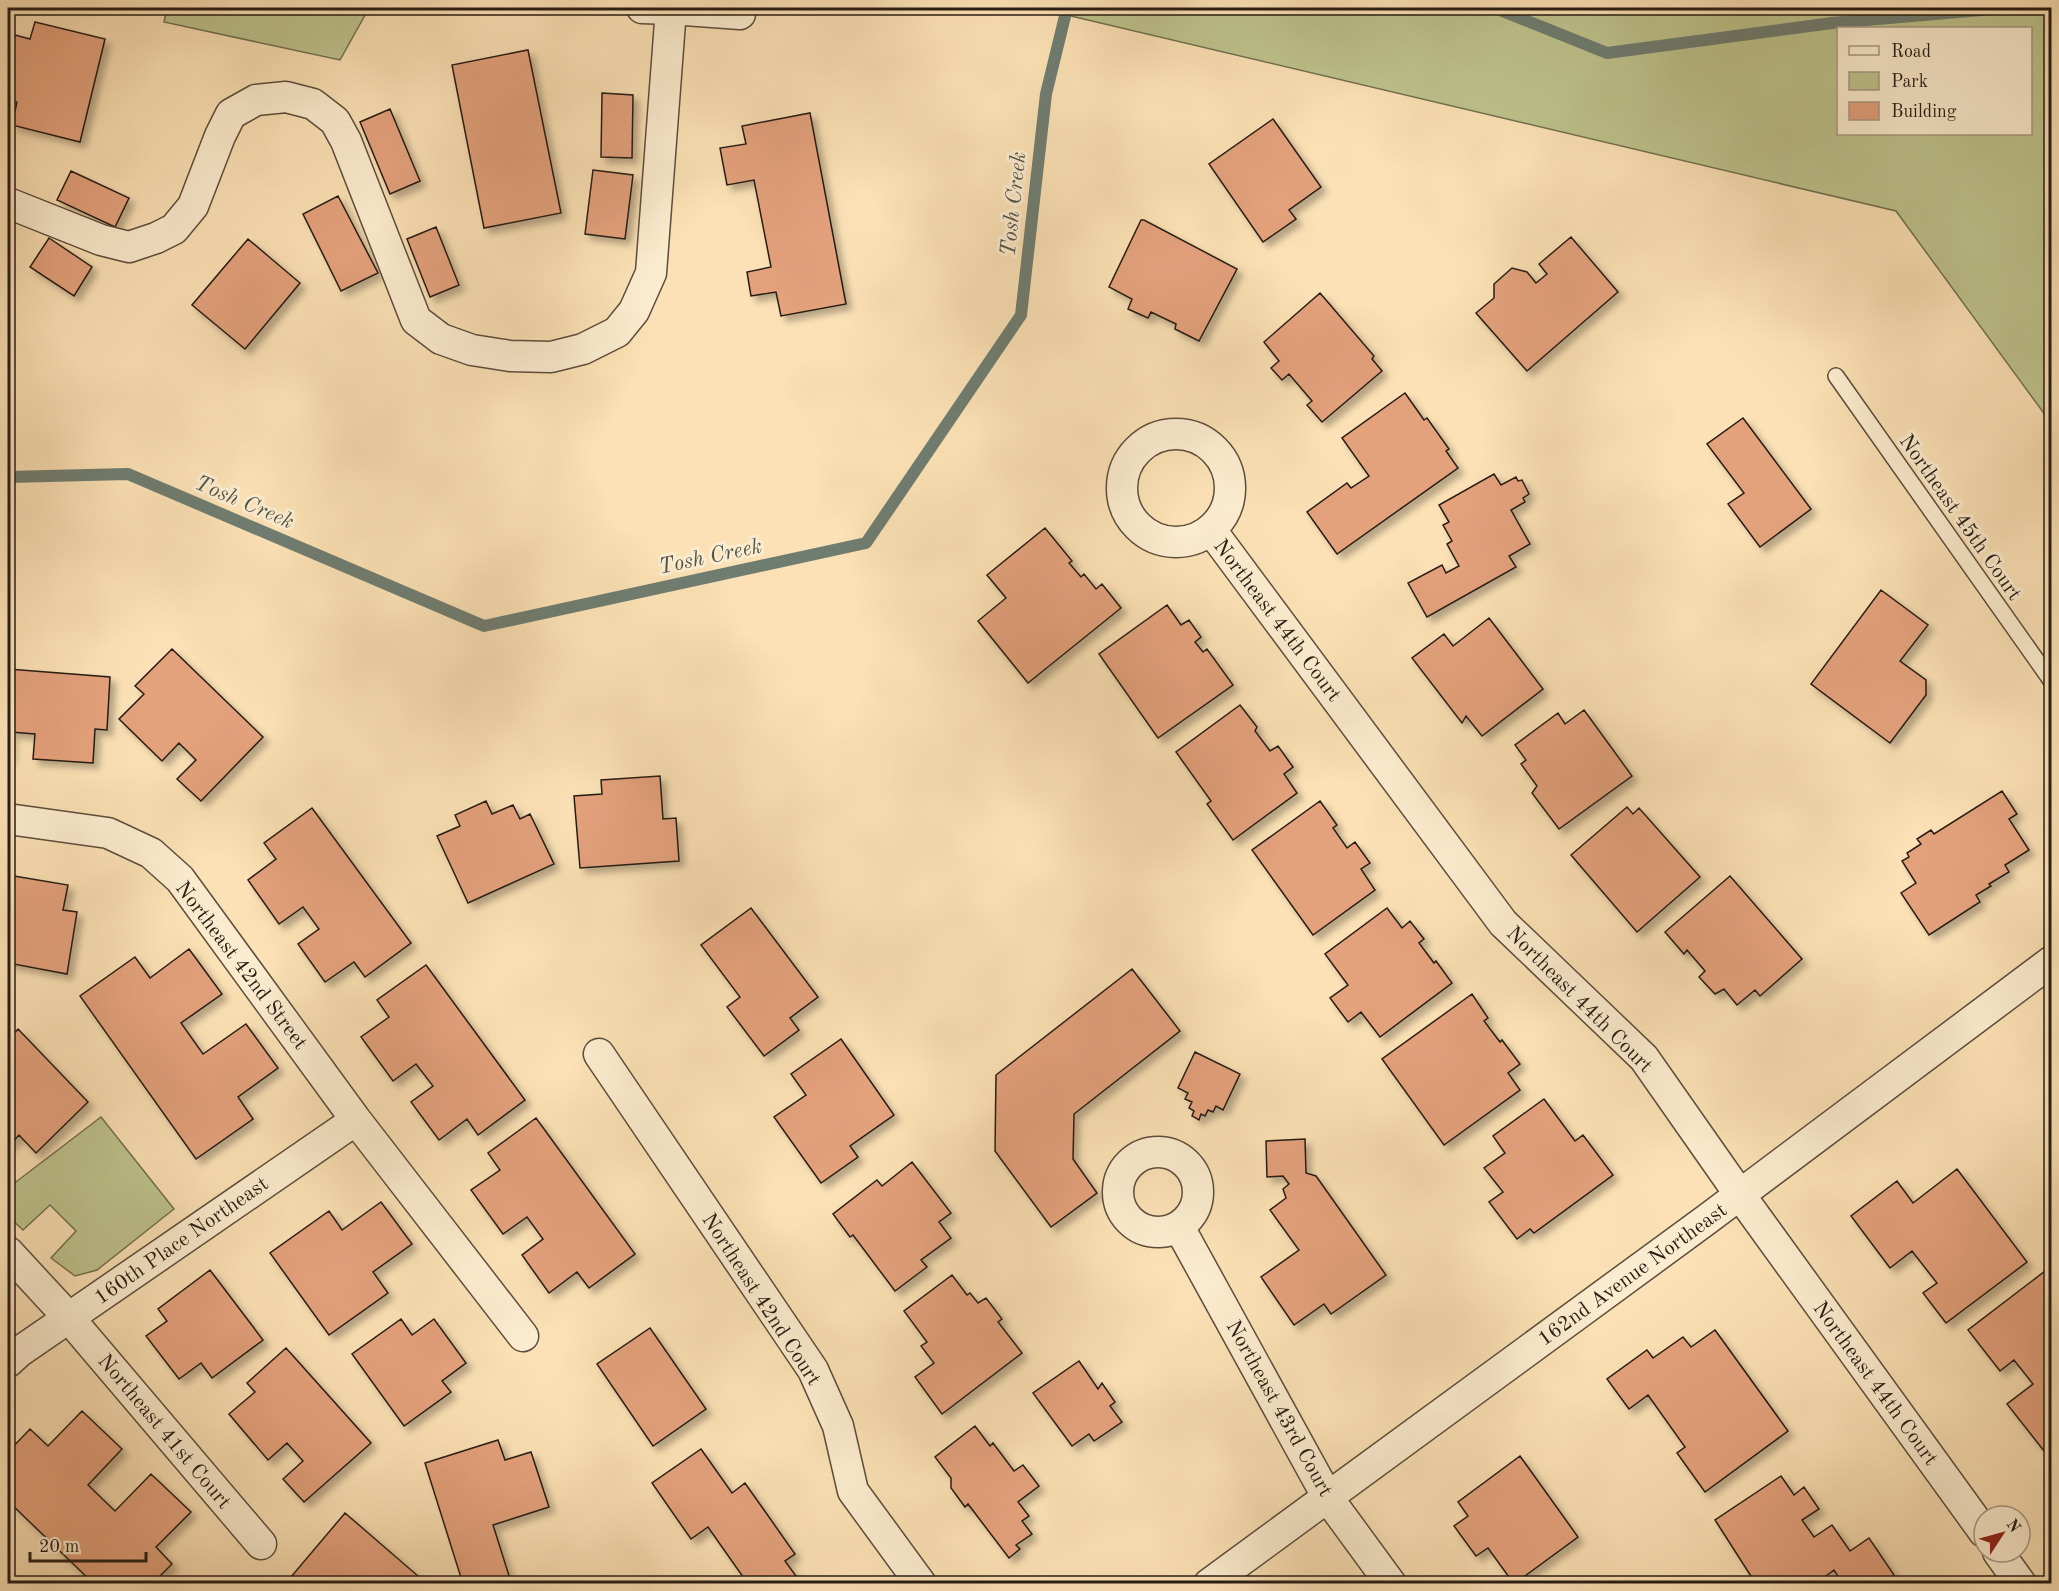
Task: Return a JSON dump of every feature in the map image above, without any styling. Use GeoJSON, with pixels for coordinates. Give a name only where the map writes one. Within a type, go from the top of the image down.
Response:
{"type":"FeatureCollection","features":[{"type":"Feature","properties":{"kind":"street"},"geometry":{"type":"LineString","coordinates":[[8,203],[101,240],[129,247],[156,238],[174,229],[193,206],[231,114],[256,100],[286,97],[313,104],[335,121],[346,141],[416,320],[441,339],[472,350],[510,357],[551,357],[583,349],[617,332],[634,311],[651,273],[656,8],[740,14]]}},
{"type":"Feature","properties":{"kind":"street","name":"Northeast 44th Court"},"geometry":{"type":"LineString","coordinates":[[1210,530],[1503,923],[1644,1058],[1740,1195],[1972,1515]]}},
{"type":"Feature","properties":{"kind":"street","name":"Northeast 42nd Street"},"geometry":{"type":"LineString","coordinates":[[8,819],[108,833],[151,853],[180,879],[356,1120]]}},
{"type":"Feature","properties":{"kind":"street","name":"162nd Avenue Northeast"},"geometry":{"type":"LineString","coordinates":[[1209,1584],[1740,1195],[2052,961]]}},
{"type":"Feature","properties":{"kind":"street","name":"Northeast 42nd Court"},"geometry":{"type":"LineString","coordinates":[[599,1054],[813,1370],[838,1426],[853,1491],[921,1584]]}},
{"type":"Feature","properties":{"kind":"street"},"geometry":{"type":"LineString","coordinates":[[356,1120],[523,1336]]}},
{"type":"Feature","properties":{"kind":"street","name":"160th Place Northeast"},"geometry":{"type":"LineString","coordinates":[[8,1362],[356,1120]]}},
{"type":"Feature","properties":{"kind":"street","name":"Northeast 43rd Court"},"geometry":{"type":"LineString","coordinates":[[1179,1227],[1328,1497],[1391,1584]]}},
{"type":"Feature","properties":{"kind":"street","name":"Northeast 41st Court"},"geometry":{"type":"LineString","coordinates":[[8,1252],[69,1318],[261,1544]]}},
{"type":"Feature","properties":{"kind":"street"},"geometry":{"type":"LineString","coordinates":[[2007,1564],[2021,1584]]}},
{"type":"Feature","properties":{"kind":"lane","name":"Northeast 45th Court"},"geometry":{"type":"LineString","coordinates":[[1836,376],[2052,681]]}},
{"type":"Feature","properties":{"kind":"green space"},"geometry":{"type":"Polygon","coordinates":[[[167,8],[369,8],[340,60],[164,22],[167,8]]]}},
{"type":"Feature","properties":{"kind":"green space"},"geometry":{"type":"Polygon","coordinates":[[[1037,8],[2051,8],[2051,423],[1896,211],[1037,8]]]}},
{"type":"Feature","properties":{"kind":"green space"},"geometry":{"type":"Polygon","coordinates":[[[101,1117],[174,1209],[97,1270],[75,1276],[51,1258],[76,1231],[50,1205],[23,1230],[8,1216],[8,1188],[101,1117]]]}},
{"type":"Feature","properties":{"kind":"building"},"geometry":{"type":"Polygon","coordinates":[[[35,22],[105,39],[80,142],[12,125],[17,102],[8,100],[8,64],[15,35],[30,39],[35,22]]]}},
{"type":"Feature","properties":{"kind":"building"},"geometry":{"type":"Polygon","coordinates":[[[528,50],[561,213],[484,228],[452,65],[528,50]]]}},
{"type":"Feature","properties":{"kind":"building"},"geometry":{"type":"Polygon","coordinates":[[[602,93],[633,95],[632,158],[601,157],[602,93]]]}},
{"type":"Feature","properties":{"kind":"building"},"geometry":{"type":"Polygon","coordinates":[[[390,109],[420,181],[390,194],[360,122],[390,109]]]}},
{"type":"Feature","properties":{"kind":"building"},"geometry":{"type":"Polygon","coordinates":[[[810,113],[846,304],[781,316],[776,292],[751,296],[747,272],[771,267],[754,180],[727,185],[720,148],[746,144],[742,126],[810,113]]]}},
{"type":"Feature","properties":{"kind":"building"},"geometry":{"type":"Polygon","coordinates":[[[1273,119],[1321,187],[1289,210],[1296,219],[1263,242],[1209,164],[1273,119]]]}},
{"type":"Feature","properties":{"kind":"building"},"geometry":{"type":"Polygon","coordinates":[[[593,170],[633,175],[625,239],[585,234],[593,170]]]}},
{"type":"Feature","properties":{"kind":"building"},"geometry":{"type":"Polygon","coordinates":[[[71,171],[129,198],[115,227],[57,200],[71,171]]]}},
{"type":"Feature","properties":{"kind":"building"},"geometry":{"type":"Polygon","coordinates":[[[338,196],[378,273],[341,291],[303,214],[338,196]]]}},
{"type":"Feature","properties":{"kind":"building"},"geometry":{"type":"Polygon","coordinates":[[[1141,220],[1237,269],[1199,341],[1175,329],[1176,324],[1151,312],[1148,318],[1128,309],[1132,299],[1109,287],[1141,220]]]}},
{"type":"Feature","properties":{"kind":"building"},"geometry":{"type":"Polygon","coordinates":[[[436,227],[459,285],[430,297],[407,239],[436,227]]]}},
{"type":"Feature","properties":{"kind":"building"},"geometry":{"type":"Polygon","coordinates":[[[1571,237],[1618,292],[1527,371],[1476,313],[1494,298],[1494,284],[1512,268],[1527,272],[1536,283],[1547,274],[1539,264],[1571,237]]]}},
{"type":"Feature","properties":{"kind":"building"},"geometry":{"type":"Polygon","coordinates":[[[49,238],[92,267],[74,296],[30,267],[49,238]]]}},
{"type":"Feature","properties":{"kind":"building"},"geometry":{"type":"Polygon","coordinates":[[[248,239],[300,283],[245,349],[192,305],[248,239]]]}},
{"type":"Feature","properties":{"kind":"building"},"geometry":{"type":"Polygon","coordinates":[[[1320,293],[1374,356],[1372,359],[1382,371],[1322,422],[1307,405],[1312,401],[1289,374],[1282,380],[1271,368],[1279,361],[1264,342],[1320,293]]]}},
{"type":"Feature","properties":{"kind":"building"},"geometry":{"type":"Polygon","coordinates":[[[1405,393],[1424,420],[1427,418],[1449,449],[1446,451],[1458,468],[1337,554],[1307,512],[1347,483],[1351,488],[1369,476],[1342,438],[1405,393]]]}},
{"type":"Feature","properties":{"kind":"building"},"geometry":{"type":"Polygon","coordinates":[[[1743,418],[1811,509],[1760,547],[1728,504],[1744,493],[1707,444],[1743,418]]]}},
{"type":"Feature","properties":{"kind":"building"},"geometry":{"type":"Polygon","coordinates":[[[1494,474],[1501,485],[1516,477],[1518,481],[1522,480],[1529,494],[1523,498],[1525,502],[1511,510],[1530,544],[1509,556],[1516,567],[1427,617],[1408,583],[1442,565],[1446,573],[1459,566],[1447,544],[1452,541],[1443,525],[1449,522],[1439,505],[1494,474]]]}},
{"type":"Feature","properties":{"kind":"building"},"geometry":{"type":"Polygon","coordinates":[[[1045,528],[1072,561],[1069,563],[1081,577],[1084,574],[1096,589],[1102,584],[1121,608],[1028,683],[978,621],[1006,598],[987,575],[1045,528]]]}},
{"type":"Feature","properties":{"kind":"building"},"geometry":{"type":"Polygon","coordinates":[[[1881,590],[1928,625],[1900,661],[1926,680],[1926,695],[1890,743],[1811,684],[1881,590]]]}},
{"type":"Feature","properties":{"kind":"building"},"geometry":{"type":"Polygon","coordinates":[[[1167,605],[1181,625],[1189,620],[1201,637],[1195,642],[1203,652],[1207,649],[1233,685],[1158,738],[1099,654],[1167,605]]]}},
{"type":"Feature","properties":{"kind":"building"},"geometry":{"type":"Polygon","coordinates":[[[1489,618],[1543,689],[1482,736],[1466,716],[1462,723],[1412,658],[1444,634],[1453,646],[1489,618]]]}},
{"type":"Feature","properties":{"kind":"building"},"geometry":{"type":"Polygon","coordinates":[[[172,649],[263,737],[201,801],[177,779],[196,760],[179,743],[162,761],[119,719],[144,694],[135,686],[172,649]]]}},
{"type":"Feature","properties":{"kind":"building"},"geometry":{"type":"Polygon","coordinates":[[[8,669],[110,677],[107,730],[95,729],[93,763],[33,759],[35,734],[11,732],[10,759],[8,758],[8,669]]]}},
{"type":"Feature","properties":{"kind":"building"},"geometry":{"type":"Polygon","coordinates":[[[1240,705],[1257,727],[1255,731],[1270,751],[1278,746],[1293,767],[1284,774],[1297,793],[1233,840],[1207,804],[1211,801],[1176,752],[1240,705]]]}},
{"type":"Feature","properties":{"kind":"building"},"geometry":{"type":"Polygon","coordinates":[[[1584,710],[1632,776],[1559,829],[1532,793],[1537,786],[1521,764],[1526,760],[1515,745],[1558,713],[1565,724],[1584,710]]]}},
{"type":"Feature","properties":{"kind":"building"},"geometry":{"type":"Polygon","coordinates":[[[660,776],[663,819],[676,818],[679,861],[580,868],[574,796],[602,794],[601,780],[660,776]]]}},
{"type":"Feature","properties":{"kind":"building"},"geometry":{"type":"Polygon","coordinates":[[[2002,791],[2017,814],[2009,819],[2029,850],[2005,865],[2009,872],[1976,895],[1980,902],[1929,935],[1901,893],[1916,883],[1902,861],[1909,857],[1907,853],[1921,844],[1917,839],[1931,830],[1934,834],[2002,791]]]}},
{"type":"Feature","properties":{"kind":"building"},"geometry":{"type":"Polygon","coordinates":[[[486,801],[492,814],[513,805],[520,819],[530,814],[554,864],[468,903],[437,836],[460,826],[455,815],[486,801]]]}},
{"type":"Feature","properties":{"kind":"building"},"geometry":{"type":"Polygon","coordinates":[[[1320,801],[1337,825],[1333,828],[1347,848],[1355,842],[1370,863],[1361,869],[1375,890],[1313,935],[1252,850],[1320,801]]]}},
{"type":"Feature","properties":{"kind":"building"},"geometry":{"type":"Polygon","coordinates":[[[1627,807],[1633,814],[1639,808],[1700,877],[1637,932],[1571,855],[1627,807]]]}},
{"type":"Feature","properties":{"kind":"building"},"geometry":{"type":"Polygon","coordinates":[[[312,808],[411,943],[365,977],[354,962],[325,982],[298,944],[319,929],[303,907],[279,924],[248,880],[276,859],[264,843],[312,808]]]}},
{"type":"Feature","properties":{"kind":"building"},"geometry":{"type":"Polygon","coordinates":[[[14,876],[68,885],[63,910],[77,912],[67,974],[8,963],[8,902],[10,902],[14,876]]]}},
{"type":"Feature","properties":{"kind":"building"},"geometry":{"type":"Polygon","coordinates":[[[1730,876],[1802,959],[1760,996],[1755,990],[1737,1005],[1724,989],[1715,994],[1699,977],[1705,971],[1687,950],[1684,954],[1665,932],[1730,876]]]}},
{"type":"Feature","properties":{"kind":"building"},"geometry":{"type":"Polygon","coordinates":[[[751,908],[818,997],[790,1018],[799,1030],[764,1056],[727,1007],[740,997],[701,945],[751,908]]]}},
{"type":"Feature","properties":{"kind":"building"},"geometry":{"type":"Polygon","coordinates":[[[1387,908],[1402,928],[1410,921],[1424,939],[1419,943],[1452,983],[1380,1037],[1361,1012],[1348,1022],[1330,998],[1348,985],[1325,954],[1387,908]]]}},
{"type":"Feature","properties":{"kind":"building"},"geometry":{"type":"Polygon","coordinates":[[[189,949],[222,994],[181,1023],[203,1054],[246,1024],[278,1068],[238,1097],[253,1119],[196,1159],[80,996],[135,957],[150,978],[189,949]]]}},
{"type":"Feature","properties":{"kind":"building"},"geometry":{"type":"Polygon","coordinates":[[[426,965],[525,1100],[478,1135],[467,1119],[439,1140],[411,1102],[433,1086],[416,1064],[393,1081],[361,1037],[389,1017],[377,1000],[426,965]]]}},
{"type":"Feature","properties":{"kind":"building"},"geometry":{"type":"Polygon","coordinates":[[[1132,969],[1180,1031],[1074,1114],[1073,1159],[1097,1193],[1051,1227],[995,1151],[996,1075],[1132,969]]]}},
{"type":"Feature","properties":{"kind":"building"},"geometry":{"type":"Polygon","coordinates":[[[1472,994],[1488,1018],[1484,1021],[1520,1064],[1508,1073],[1520,1090],[1444,1145],[1382,1059],[1472,994]]]}},
{"type":"Feature","properties":{"kind":"building"},"geometry":{"type":"Polygon","coordinates":[[[18,1029],[88,1102],[36,1153],[19,1135],[8,1147],[8,1040],[18,1029]]]}},
{"type":"Feature","properties":{"kind":"building"},"geometry":{"type":"Polygon","coordinates":[[[841,1039],[894,1115],[850,1146],[858,1157],[821,1183],[774,1117],[806,1095],[791,1074],[841,1039]]]}},
{"type":"Feature","properties":{"kind":"building"},"geometry":{"type":"Polygon","coordinates":[[[1195,1052],[1240,1074],[1223,1110],[1216,1106],[1213,1112],[1208,1110],[1205,1116],[1201,1114],[1199,1120],[1192,1116],[1194,1111],[1189,1108],[1192,1102],[1185,1099],[1188,1093],[1178,1088],[1195,1052]]]}},
{"type":"Feature","properties":{"kind":"building"},"geometry":{"type":"Polygon","coordinates":[[[1544,1099],[1575,1141],[1583,1135],[1613,1175],[1534,1233],[1530,1229],[1517,1239],[1489,1202],[1503,1192],[1484,1168],[1505,1153],[1493,1136],[1544,1099]]]}},
{"type":"Feature","properties":{"kind":"building"},"geometry":{"type":"Polygon","coordinates":[[[536,1118],[635,1254],[589,1288],[577,1272],[549,1293],[522,1255],[543,1239],[527,1217],[503,1234],[471,1190],[500,1170],[488,1153],[536,1118]]]}},
{"type":"Feature","properties":{"kind":"building"},"geometry":{"type":"Polygon","coordinates":[[[1305,1139],[1306,1173],[1316,1176],[1386,1275],[1331,1314],[1324,1304],[1294,1325],[1261,1277],[1299,1250],[1270,1210],[1286,1198],[1283,1189],[1289,1184],[1283,1176],[1267,1177],[1266,1141],[1305,1139]]]}},
{"type":"Feature","properties":{"kind":"building"},"geometry":{"type":"Polygon","coordinates":[[[912,1162],[951,1213],[939,1222],[951,1238],[921,1260],[927,1267],[895,1291],[853,1235],[850,1237],[833,1214],[877,1180],[882,1186],[912,1162]]]}},
{"type":"Feature","properties":{"kind":"building"},"geometry":{"type":"Polygon","coordinates":[[[1957,1169],[2027,1262],[1946,1323],[1923,1293],[1937,1283],[1912,1251],[1890,1268],[1851,1216],[1897,1181],[1913,1203],[1957,1169]]]}},
{"type":"Feature","properties":{"kind":"building"},"geometry":{"type":"Polygon","coordinates":[[[381,1202],[412,1244],[373,1272],[388,1293],[329,1335],[270,1253],[329,1211],[342,1230],[381,1202]]]}},
{"type":"Feature","properties":{"kind":"building"},"geometry":{"type":"Polygon","coordinates":[[[2049,1268],[2052,1271],[2052,1461],[2007,1404],[2033,1384],[2014,1360],[2000,1371],[1968,1330],[2049,1268]]]}},
{"type":"Feature","properties":{"kind":"building"},"geometry":{"type":"Polygon","coordinates":[[[210,1270],[263,1340],[212,1378],[201,1363],[179,1379],[146,1336],[167,1321],[158,1309],[210,1270]]]}},
{"type":"Feature","properties":{"kind":"building"},"geometry":{"type":"Polygon","coordinates":[[[952,1275],[967,1295],[970,1293],[978,1303],[986,1298],[1002,1319],[998,1322],[1022,1353],[942,1414],[915,1377],[934,1363],[921,1346],[927,1342],[904,1311],[952,1275]]]}},
{"type":"Feature","properties":{"kind":"building"},"geometry":{"type":"Polygon","coordinates":[[[401,1319],[412,1335],[434,1319],[466,1363],[442,1381],[451,1392],[404,1426],[352,1354],[401,1319]]]}},
{"type":"Feature","properties":{"kind":"building"},"geometry":{"type":"Polygon","coordinates":[[[650,1328],[706,1409],[653,1446],[597,1364],[650,1328]]]}},
{"type":"Feature","properties":{"kind":"building"},"geometry":{"type":"Polygon","coordinates":[[[1715,1330],[1788,1431],[1705,1492],[1677,1453],[1685,1447],[1648,1395],[1629,1409],[1607,1379],[1647,1350],[1653,1358],[1683,1337],[1691,1347],[1715,1330]]]}},
{"type":"Feature","properties":{"kind":"building"},"geometry":{"type":"Polygon","coordinates":[[[286,1348],[371,1443],[304,1502],[283,1479],[303,1461],[287,1443],[268,1460],[229,1414],[255,1392],[247,1383],[286,1348]]]}},
{"type":"Feature","properties":{"kind":"building"},"geometry":{"type":"Polygon","coordinates":[[[1079,1361],[1098,1389],[1102,1383],[1115,1402],[1110,1406],[1122,1422],[1094,1441],[1089,1434],[1072,1446],[1033,1393],[1079,1361]]]}},
{"type":"Feature","properties":{"kind":"building"},"geometry":{"type":"Polygon","coordinates":[[[82,1411],[122,1449],[88,1485],[115,1511],[151,1474],[191,1512],[156,1547],[172,1564],[152,1584],[94,1584],[8,1501],[8,1452],[30,1429],[48,1446],[82,1411]]]}},
{"type":"Feature","properties":{"kind":"building"},"geometry":{"type":"Polygon","coordinates":[[[975,1426],[990,1446],[993,1443],[1014,1471],[1023,1465],[1039,1486],[1018,1502],[1029,1516],[1022,1521],[1032,1534],[1016,1545],[1020,1549],[1009,1558],[968,1504],[965,1507],[951,1488],[951,1478],[935,1457],[975,1426]]]}},
{"type":"Feature","properties":{"kind":"building"},"geometry":{"type":"Polygon","coordinates":[[[498,1440],[505,1460],[531,1452],[549,1507],[493,1525],[511,1582],[463,1584],[425,1463],[498,1440]]]}},
{"type":"Feature","properties":{"kind":"building"},"geometry":{"type":"Polygon","coordinates":[[[701,1449],[732,1493],[745,1483],[795,1554],[785,1561],[796,1576],[785,1584],[748,1584],[708,1527],[691,1539],[652,1483],[701,1449]]]}},
{"type":"Feature","properties":{"kind":"building"},"geometry":{"type":"Polygon","coordinates":[[[1520,1456],[1578,1537],[1514,1584],[1488,1548],[1476,1556],[1454,1526],[1468,1516],[1458,1502],[1520,1456]]]}},
{"type":"Feature","properties":{"kind":"building"},"geometry":{"type":"Polygon","coordinates":[[[1781,1476],[1794,1495],[1804,1487],[1819,1509],[1802,1520],[1814,1537],[1832,1525],[1850,1551],[1869,1538],[1894,1575],[1881,1584],[1843,1584],[1834,1570],[1815,1584],[1756,1584],[1715,1520],[1781,1476]]]}},
{"type":"Feature","properties":{"kind":"building"},"geometry":{"type":"Polygon","coordinates":[[[345,1513],[418,1576],[412,1584],[285,1584],[345,1513]]]}},
{"type":"Feature","properties":{"kind":"waterway","name":"Tosh Creek"},"geometry":{"type":"LineString","coordinates":[[8,477],[128,474],[484,626],[866,543],[1021,315],[1046,94],[1067,8]]}},
{"type":"Feature","properties":{"kind":"waterway","name":"Tosh Creek"},"geometry":{"type":"LineString","coordinates":[[1495,8],[1607,53],[1832,23],[2004,8]]}}]}
